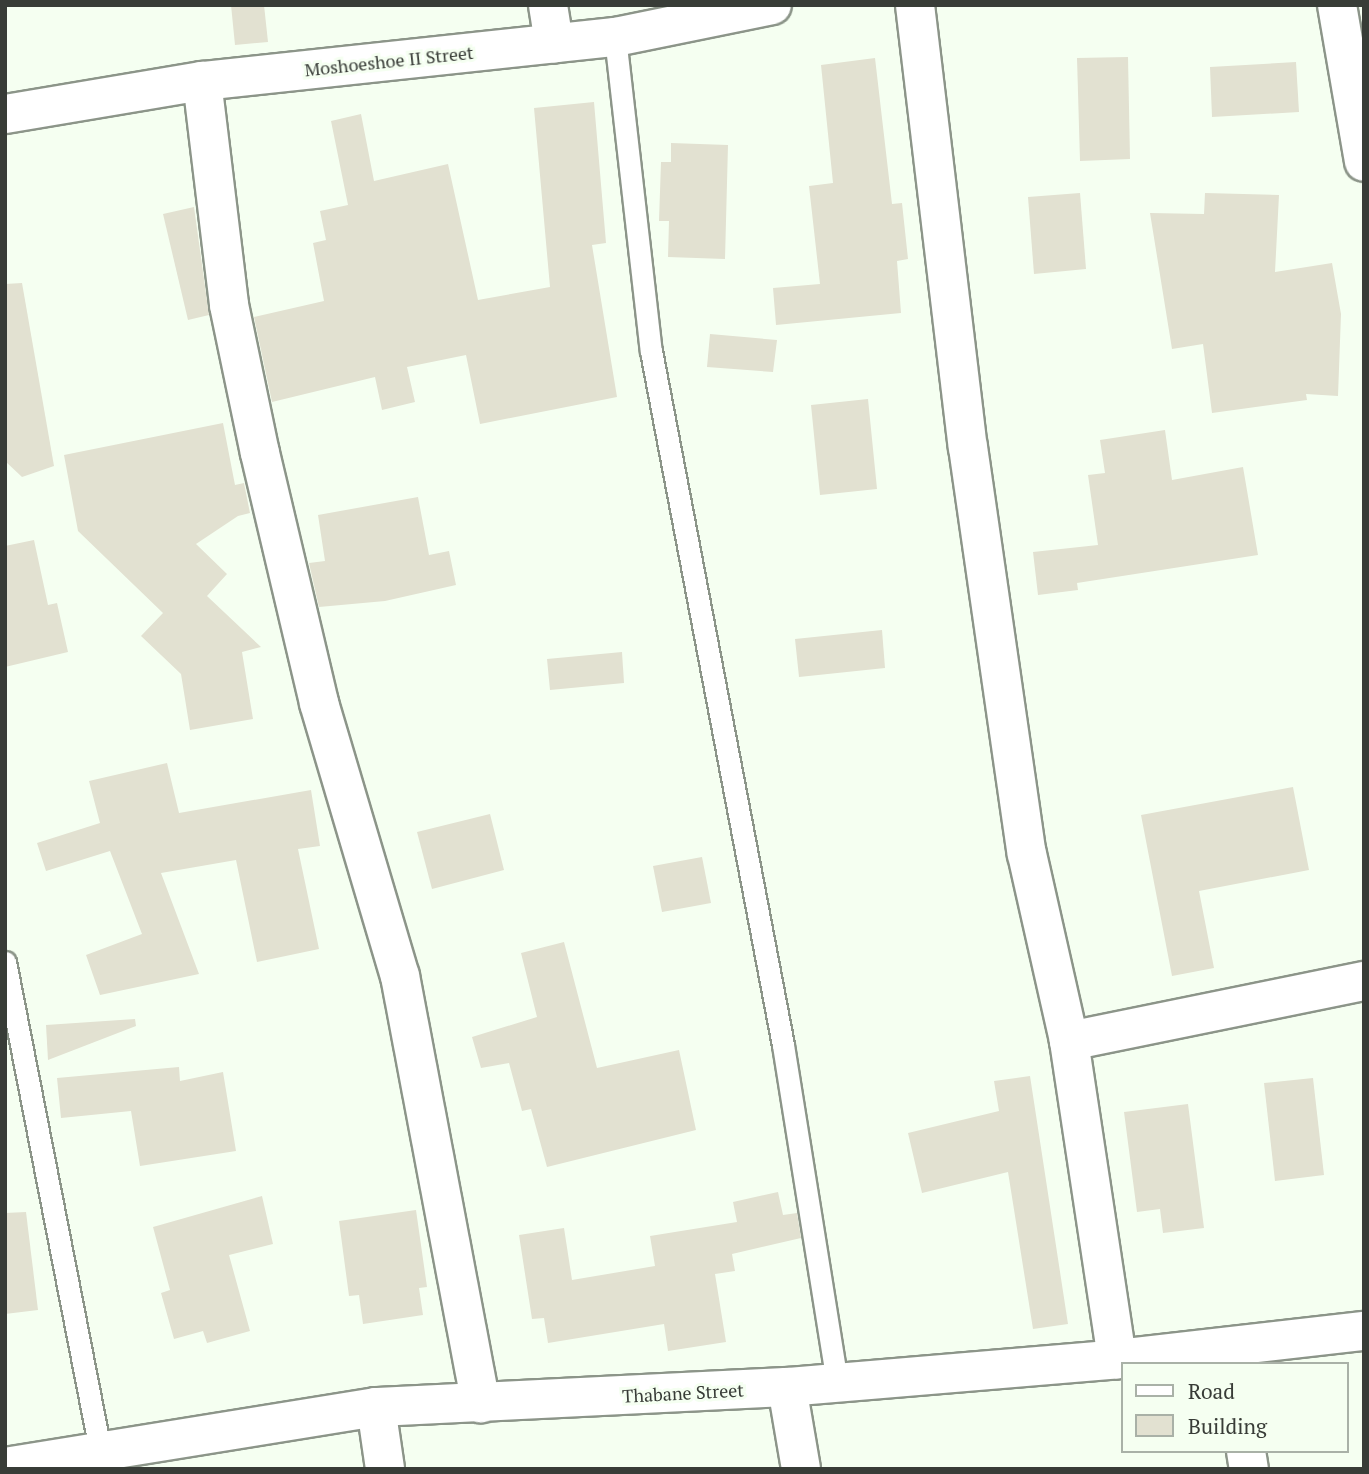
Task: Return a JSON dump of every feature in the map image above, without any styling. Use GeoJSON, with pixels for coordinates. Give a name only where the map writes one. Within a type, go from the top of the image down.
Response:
{"type":"FeatureCollection","features":[{"type":"Feature","properties":{"kind":"street"},"geometry":{"type":"LineString","coordinates":[[548,5],[554,44]]}},
{"type":"Feature","properties":{"kind":"street","name":"Moshoeshoe II Street"},"geometry":{"type":"LineString","coordinates":[[5,114],[202,81],[615,37],[772,5]]}},
{"type":"Feature","properties":{"kind":"street"},"geometry":{"type":"LineString","coordinates":[[915,5],[968,447],[1027,854],[1069,1041],[1117,1359]]}},
{"type":"Feature","properties":{"kind":"street"},"geometry":{"type":"LineString","coordinates":[[1337,5],[1364,162]]}},
{"type":"Feature","properties":{"kind":"street"},"geometry":{"type":"LineString","coordinates":[[202,81],[229,304],[260,453],[319,703],[400,976],[481,1403]]}},
{"type":"Feature","properties":{"kind":"street"},"geometry":{"type":"LineString","coordinates":[[1069,1041],[1364,981]]}},
{"type":"Feature","properties":{"kind":"street","name":"Thabane Street"},"geometry":{"type":"LineString","coordinates":[[5,1467],[101,1455],[376,1406],[787,1387],[1117,1359],[1231,1354],[1364,1331]]}},
{"type":"Feature","properties":{"kind":"street"},"geometry":{"type":"LineString","coordinates":[[787,1387],[801,1469]]}},
{"type":"Feature","properties":{"kind":"street"},"geometry":{"type":"LineString","coordinates":[[376,1406],[385,1469]]}},
{"type":"Feature","properties":{"kind":"lane"},"geometry":{"type":"LineString","coordinates":[[615,37],[651,351],[783,1045],[837,1382]]}},
{"type":"Feature","properties":{"kind":"lane"},"geometry":{"type":"LineString","coordinates":[[5,962],[101,1455]]}},
{"type":"Feature","properties":{"kind":"building"},"geometry":{"type":"Polygon","coordinates":[[[231,5],[264,5],[268,42],[235,45],[231,5]]]}},
{"type":"Feature","properties":{"kind":"building"},"geometry":{"type":"Polygon","coordinates":[[[1128,57],[1130,159],[1080,161],[1077,58],[1128,57]]]}},
{"type":"Feature","properties":{"kind":"building"},"geometry":{"type":"Polygon","coordinates":[[[875,58],[892,204],[902,203],[908,259],[897,261],[901,313],[776,325],[773,288],[820,284],[809,186],[833,183],[821,65],[875,58]]]}},
{"type":"Feature","properties":{"kind":"building"},"geometry":{"type":"Polygon","coordinates":[[[1296,62],[1299,112],[1212,117],[1210,67],[1296,62]]]}},
{"type":"Feature","properties":{"kind":"building"},"geometry":{"type":"Polygon","coordinates":[[[594,102],[606,243],[592,245],[617,397],[480,424],[466,355],[407,367],[415,402],[382,410],[375,377],[272,402],[254,317],[324,301],[313,243],[326,240],[320,211],[348,205],[331,121],[361,114],[374,181],[448,164],[478,300],[550,287],[534,108],[594,102]]]}},
{"type":"Feature","properties":{"kind":"building"},"geometry":{"type":"Polygon","coordinates":[[[671,143],[728,145],[725,259],[668,257],[669,221],[659,221],[661,162],[671,162],[671,143]]]}},
{"type":"Feature","properties":{"kind":"building"},"geometry":{"type":"Polygon","coordinates":[[[1080,193],[1086,269],[1034,274],[1028,197],[1080,193]]]}},
{"type":"Feature","properties":{"kind":"building"},"geometry":{"type":"Polygon","coordinates":[[[1205,193],[1279,195],[1275,272],[1332,263],[1341,314],[1338,396],[1306,394],[1307,400],[1212,413],[1203,344],[1172,349],[1150,213],[1204,214],[1205,193]]]}},
{"type":"Feature","properties":{"kind":"building"},"geometry":{"type":"Polygon","coordinates":[[[194,207],[209,315],[188,320],[163,214],[194,207]]]}},
{"type":"Feature","properties":{"kind":"building"},"geometry":{"type":"Polygon","coordinates":[[[22,283],[54,466],[22,477],[5,461],[5,284],[22,283]]]}},
{"type":"Feature","properties":{"kind":"building"},"geometry":{"type":"Polygon","coordinates":[[[710,334],[777,340],[773,372],[707,367],[710,334]]]}},
{"type":"Feature","properties":{"kind":"building"},"geometry":{"type":"Polygon","coordinates":[[[868,399],[877,489],[820,495],[811,405],[868,399]]]}},
{"type":"Feature","properties":{"kind":"building"},"geometry":{"type":"Polygon","coordinates":[[[223,423],[235,485],[244,483],[250,513],[238,516],[196,544],[227,574],[207,596],[261,647],[242,652],[253,719],[190,730],[181,674],[141,636],[163,613],[78,531],[64,455],[223,423]]]}},
{"type":"Feature","properties":{"kind":"building"},"geometry":{"type":"Polygon","coordinates":[[[1165,430],[1172,480],[1243,467],[1258,555],[1077,583],[1078,590],[1038,595],[1033,552],[1098,545],[1088,475],[1105,473],[1100,440],[1165,430]]]}},
{"type":"Feature","properties":{"kind":"building"},"geometry":{"type":"Polygon","coordinates":[[[418,497],[429,555],[449,551],[456,585],[385,601],[319,607],[309,563],[325,561],[318,515],[418,497]]]}},
{"type":"Feature","properties":{"kind":"building"},"geometry":{"type":"Polygon","coordinates":[[[34,540],[48,605],[57,603],[68,652],[5,667],[5,546],[34,540]]]}},
{"type":"Feature","properties":{"kind":"building"},"geometry":{"type":"Polygon","coordinates":[[[882,630],[885,668],[799,677],[795,639],[882,630]]]}},
{"type":"Feature","properties":{"kind":"building"},"geometry":{"type":"Polygon","coordinates":[[[622,652],[624,683],[550,690],[547,659],[622,652]]]}},
{"type":"Feature","properties":{"kind":"building"},"geometry":{"type":"Polygon","coordinates":[[[167,763],[179,813],[311,790],[320,846],[298,849],[319,949],[257,962],[236,860],[161,873],[199,974],[100,995],[86,955],[142,934],[110,851],[46,871],[37,843],[100,823],[89,781],[167,763]]]}},
{"type":"Feature","properties":{"kind":"building"},"geometry":{"type":"Polygon","coordinates":[[[1293,787],[1309,870],[1199,891],[1214,968],[1172,976],[1141,815],[1293,787]]]}},
{"type":"Feature","properties":{"kind":"building"},"geometry":{"type":"Polygon","coordinates":[[[490,814],[504,870],[432,889],[417,832],[490,814]]]}},
{"type":"Feature","properties":{"kind":"building"},"geometry":{"type":"Polygon","coordinates":[[[702,857],[711,903],[662,912],[653,866],[702,857]]]}},
{"type":"Feature","properties":{"kind":"building"},"geometry":{"type":"Polygon","coordinates":[[[564,942],[597,1068],[679,1050],[696,1130],[547,1167],[531,1109],[522,1111],[509,1063],[481,1068],[472,1037],[537,1017],[521,953],[564,942]]]}},
{"type":"Feature","properties":{"kind":"building"},"geometry":{"type":"Polygon","coordinates":[[[135,1019],[136,1026],[48,1060],[46,1025],[135,1019]]]}},
{"type":"Feature","properties":{"kind":"building"},"geometry":{"type":"Polygon","coordinates":[[[179,1067],[180,1081],[223,1072],[236,1151],[140,1166],[131,1111],[61,1118],[57,1078],[179,1067]]]}},
{"type":"Feature","properties":{"kind":"building"},"geometry":{"type":"Polygon","coordinates":[[[1030,1076],[1068,1324],[1033,1329],[1008,1172],[922,1193],[908,1133],[999,1111],[994,1081],[1030,1076]]]}},
{"type":"Feature","properties":{"kind":"building"},"geometry":{"type":"Polygon","coordinates":[[[1313,1078],[1324,1175],[1275,1181],[1264,1083],[1313,1078]]]}},
{"type":"Feature","properties":{"kind":"building"},"geometry":{"type":"Polygon","coordinates":[[[1188,1104],[1204,1228],[1163,1233],[1160,1209],[1137,1212],[1124,1112],[1188,1104]]]}},
{"type":"Feature","properties":{"kind":"building"},"geometry":{"type":"Polygon","coordinates":[[[778,1192],[783,1215],[797,1213],[801,1238],[732,1254],[735,1271],[715,1274],[726,1342],[668,1351],[664,1324],[548,1343],[544,1318],[532,1319],[519,1235],[564,1228],[572,1280],[655,1266],[650,1236],[737,1222],[733,1202],[778,1192]]]}},
{"type":"Feature","properties":{"kind":"building"},"geometry":{"type":"Polygon","coordinates":[[[262,1196],[273,1244],[229,1255],[250,1331],[207,1343],[203,1331],[174,1339],[161,1293],[170,1290],[153,1227],[262,1196]]]}},
{"type":"Feature","properties":{"kind":"building"},"geometry":{"type":"Polygon","coordinates":[[[416,1210],[427,1287],[419,1288],[423,1315],[363,1324],[359,1295],[349,1296],[339,1221],[416,1210]]]}},
{"type":"Feature","properties":{"kind":"building"},"geometry":{"type":"Polygon","coordinates":[[[26,1212],[38,1310],[5,1314],[5,1213],[26,1212]]]}}]}
